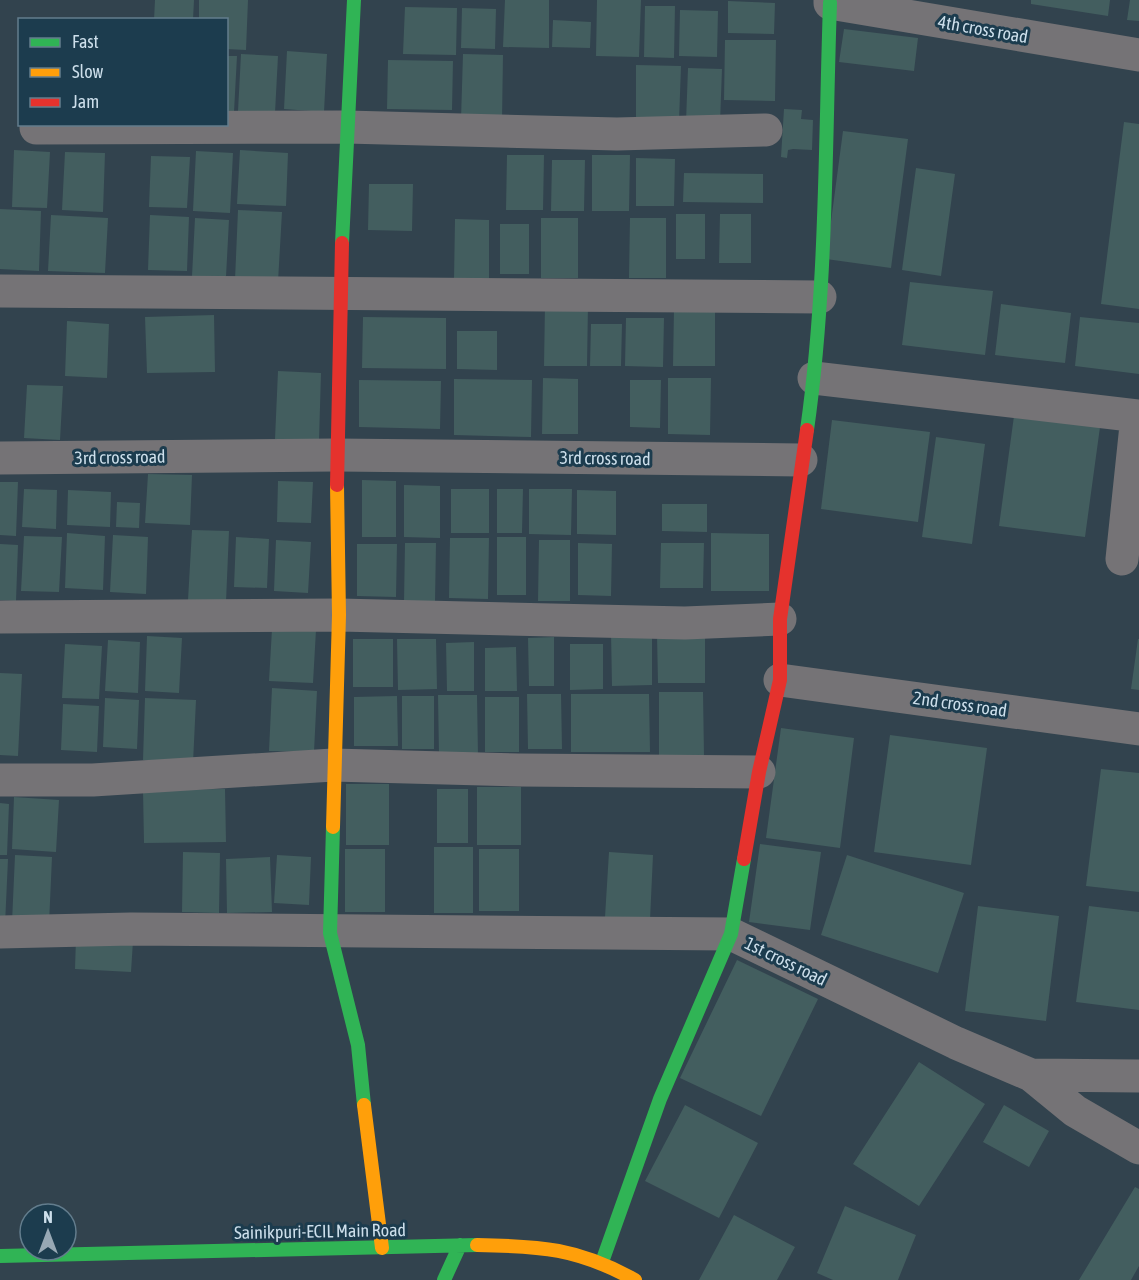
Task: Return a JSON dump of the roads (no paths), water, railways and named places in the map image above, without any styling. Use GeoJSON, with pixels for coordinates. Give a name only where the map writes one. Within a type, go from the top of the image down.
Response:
{"type":"FeatureCollection","features":[{"type":"Feature","properties":{"kind":"street"},"geometry":{"type":"LineString","coordinates":[[354,0],[346,127],[336,455],[339,615],[330,933],[358,1045],[369,1158],[382,1248]]}},
{"type":"Feature","properties":{"kind":"street"},"geometry":{"type":"LineString","coordinates":[[0,932],[131,929],[330,933],[731,934],[759,772],[780,680],[780,619],[814,378],[820,297],[830,2]]}},
{"type":"Feature","properties":{"kind":"street","name":"4th cross road"},"geometry":{"type":"LineString","coordinates":[[830,2],[1139,55]]}},
{"type":"Feature","properties":{"kind":"street"},"geometry":{"type":"LineString","coordinates":[[36,128],[346,127],[617,134],[766,130]]}},
{"type":"Feature","properties":{"kind":"street"},"geometry":{"type":"LineString","coordinates":[[0,291],[820,297]]}},
{"type":"Feature","properties":{"kind":"street"},"geometry":{"type":"LineString","coordinates":[[814,378],[1138,416],[1122,559]]}},
{"type":"Feature","properties":{"kind":"street","name":"3rd cross road"},"geometry":{"type":"LineString","coordinates":[[0,458],[336,455],[801,460]]}},
{"type":"Feature","properties":{"kind":"street"},"geometry":{"type":"LineString","coordinates":[[0,617],[339,615],[685,623],[780,619]]}},
{"type":"Feature","properties":{"kind":"street","name":"2nd cross road"},"geometry":{"type":"LineString","coordinates":[[780,680],[1139,729]]}},
{"type":"Feature","properties":{"kind":"street"},"geometry":{"type":"LineString","coordinates":[[0,780],[93,780],[333,765],[519,770],[759,772]]}},
{"type":"Feature","properties":{"kind":"street","name":"1st cross road"},"geometry":{"type":"LineString","coordinates":[[602,1262],[660,1099],[731,934],[956,1043],[1031,1075],[1139,1076]]}},
{"type":"Feature","properties":{"kind":"street"},"geometry":{"type":"LineString","coordinates":[[1031,1075],[1075,1111],[1139,1148]]}},
{"type":"Feature","properties":{"kind":"street"},"geometry":{"type":"LineString","coordinates":[[444,1280],[460,1245]]}},
{"type":"Feature","properties":{"kind":"street","name":"Sainikpuri-ECIL Main Road"},"geometry":{"type":"LineString","coordinates":[[0,1256],[460,1245],[567,1252],[602,1262],[635,1280]]}}]}
